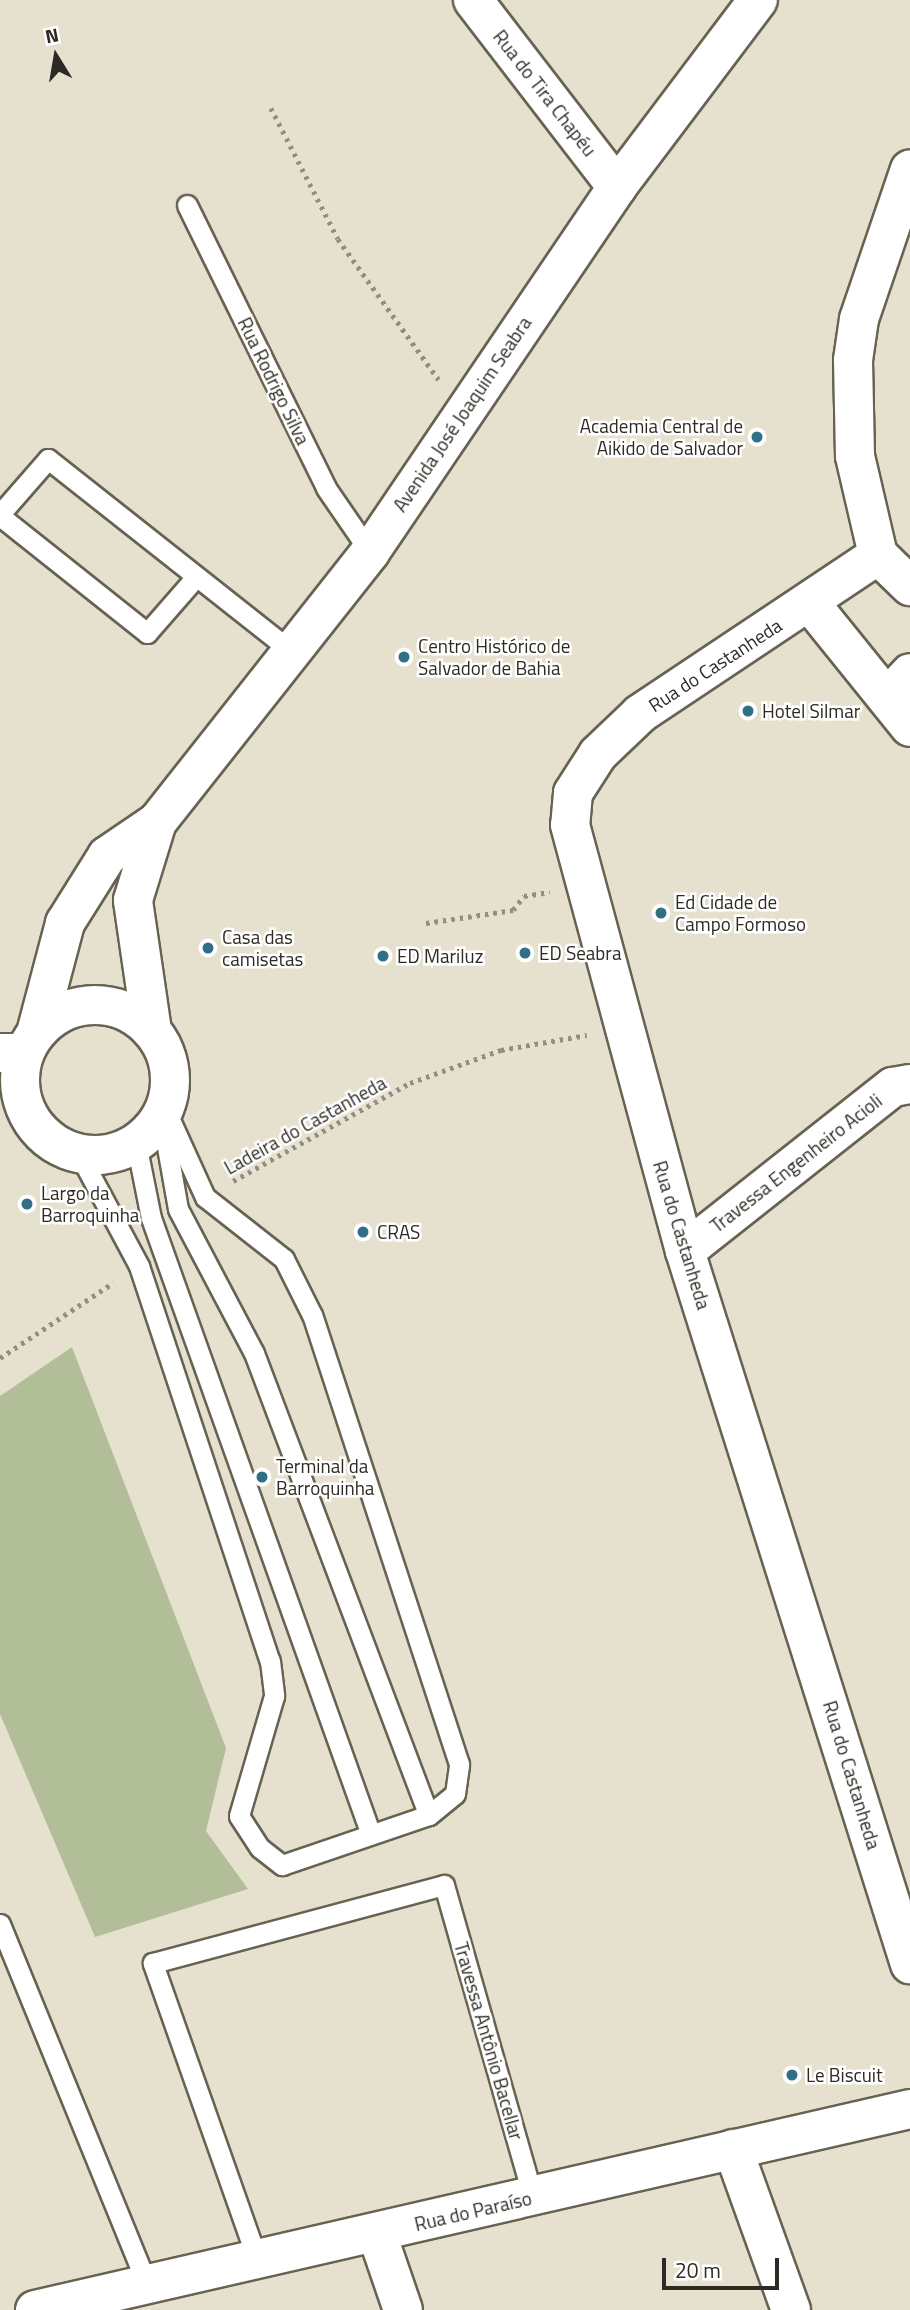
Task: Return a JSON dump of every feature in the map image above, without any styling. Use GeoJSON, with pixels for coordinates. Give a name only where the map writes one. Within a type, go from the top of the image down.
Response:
{"type":"FeatureCollection","features":[{"type":"Feature","properties":{"kind":"street","name":"Rua do Tira Chapéu"},"geometry":{"type":"LineString","coordinates":[[473,0],[617,187]]}},
{"type":"Feature","properties":{"kind":"street","name":"Avenida José Joaquim Seabra"},"geometry":{"type":"LineString","coordinates":[[20,1046],[65,923],[107,856],[157,822],[290,650],[370,552],[462,412],[617,187],[758,0]]}},
{"type":"Feature","properties":{"kind":"street"},"geometry":{"type":"LineString","coordinates":[[910,169],[859,319],[853,360],[855,456],[878,555],[910,586]]}},
{"type":"Feature","properties":{"kind":"street","name":"Rua do Castanheda"},"geometry":{"type":"LineString","coordinates":[[878,555],[810,603],[640,714],[598,754],[573,793],[570,825],[685,1251],[910,1964]]}},
{"type":"Feature","properties":{"kind":"street"},"geometry":{"type":"LineString","coordinates":[[810,603],[898,686],[910,727]]}},
{"type":"Feature","properties":{"kind":"street","name":"Avenida José Joaquim Seabra"},"geometry":{"type":"LineString","coordinates":[[152,1031],[133,901],[157,822]]}},
{"type":"Feature","properties":{"kind":"street"},"geometry":{"type":"LineString","coordinates":[[94,1004],[116,1007],[152,1031],[170,1068],[163,1112],[136,1143],[102,1155],[79,1154],[45,1137],[31,1121],[19,1076],[20,1046],[52,1018],[94,1004]]}},
{"type":"Feature","properties":{"kind":"street","name":"Travessa Engenheiro Acioli"},"geometry":{"type":"LineString","coordinates":[[685,1251],[893,1087],[910,1084]]}},
{"type":"Feature","properties":{"kind":"street","name":"Rua do Paraíso"},"geometry":{"type":"LineString","coordinates":[[35,2310],[377,2234],[910,2109]]}},
{"type":"Feature","properties":{"kind":"street"},"geometry":{"type":"LineString","coordinates":[[733,2150],[791,2310]]}},
{"type":"Feature","properties":{"kind":"street"},"geometry":{"type":"LineString","coordinates":[[377,2234],[403,2310]]}},
{"type":"Feature","properties":{"kind":"lane","name":"Rua Rodrigo Silva"},"geometry":{"type":"LineString","coordinates":[[187,205],[326,488],[370,552]]}},
{"type":"Feature","properties":{"kind":"lane"},"geometry":{"type":"LineString","coordinates":[[195,578],[147,633],[0,515],[48,459],[195,578],[290,650]]}},
{"type":"Feature","properties":{"kind":"lane"},"geometry":{"type":"LineString","coordinates":[[79,1154],[139,1266],[270,1661],[274,1696],[239,1816],[260,1848],[282,1865],[370,1832],[429,1815],[454,1794],[459,1764],[312,1315],[284,1259],[205,1198],[163,1112]]}},
{"type":"Feature","properties":{"kind":"lane"},"geometry":{"type":"LineString","coordinates":[[163,1112],[178,1209],[254,1353],[429,1815]]}},
{"type":"Feature","properties":{"kind":"lane"},"geometry":{"type":"LineString","coordinates":[[136,1143],[151,1218],[370,1832]]}},
{"type":"Feature","properties":{"kind":"lane","name":"Travessa Antônio Bacellar"},"geometry":{"type":"LineString","coordinates":[[257,2259],[153,1963],[444,1885],[533,2197]]}},
{"type":"Feature","properties":{"kind":"lane"},"geometry":{"type":"LineString","coordinates":[[0,1924],[147,2285]]}},
{"type":"Feature","properties":{"kind":"path"},"geometry":{"type":"LineString","coordinates":[[271,108],[338,239],[462,412]]}},
{"type":"Feature","properties":{"kind":"path"},"geometry":{"type":"LineString","coordinates":[[426,923],[513,909],[524,896],[586,886]]}},
{"type":"Feature","properties":{"kind":"path","name":"Ladeira do Castanheda"},"geometry":{"type":"LineString","coordinates":[[205,1198],[410,1083],[501,1050],[623,1029]]}},
{"type":"Feature","properties":{"kind":"path"},"geometry":{"type":"LineString","coordinates":[[0,1357],[139,1266]]}},
{"type":"Feature","properties":{"kind":"green space"},"geometry":{"type":"Polygon","coordinates":[[[72,1347],[226,1748],[206,1831],[248,1889],[95,1937],[0,1714],[0,1396],[72,1347]]]}},
{"type":"Feature","properties":{"kind":"place","name":"Academia Central de Aikido de Salvador"},"geometry":{"type":"Point","coordinates":[757,437]}},
{"type":"Feature","properties":{"kind":"place","name":"Centro Histórico de Salvador de Bahia"},"geometry":{"type":"Point","coordinates":[404,657]}},
{"type":"Feature","properties":{"kind":"place","name":"Hotel Silmar"},"geometry":{"type":"Point","coordinates":[748,711]}},
{"type":"Feature","properties":{"kind":"place","name":"Ed Cidade de Campo Formoso"},"geometry":{"type":"Point","coordinates":[661,913]}},
{"type":"Feature","properties":{"kind":"place","name":"Casa das camisetas"},"geometry":{"type":"Point","coordinates":[208,948]}},
{"type":"Feature","properties":{"kind":"place","name":"ED Seabra"},"geometry":{"type":"Point","coordinates":[525,953]}},
{"type":"Feature","properties":{"kind":"place","name":"ED Mariluz"},"geometry":{"type":"Point","coordinates":[383,956]}},
{"type":"Feature","properties":{"kind":"place","name":"Largo da Barroquinha"},"geometry":{"type":"Point","coordinates":[27,1204]}},
{"type":"Feature","properties":{"kind":"place","name":"CRAS"},"geometry":{"type":"Point","coordinates":[363,1232]}},
{"type":"Feature","properties":{"kind":"place","name":"Terminal da Barroquinha"},"geometry":{"type":"Point","coordinates":[262,1477]}},
{"type":"Feature","properties":{"kind":"place","name":"Le Biscuit"},"geometry":{"type":"Point","coordinates":[792,2075]}}]}
